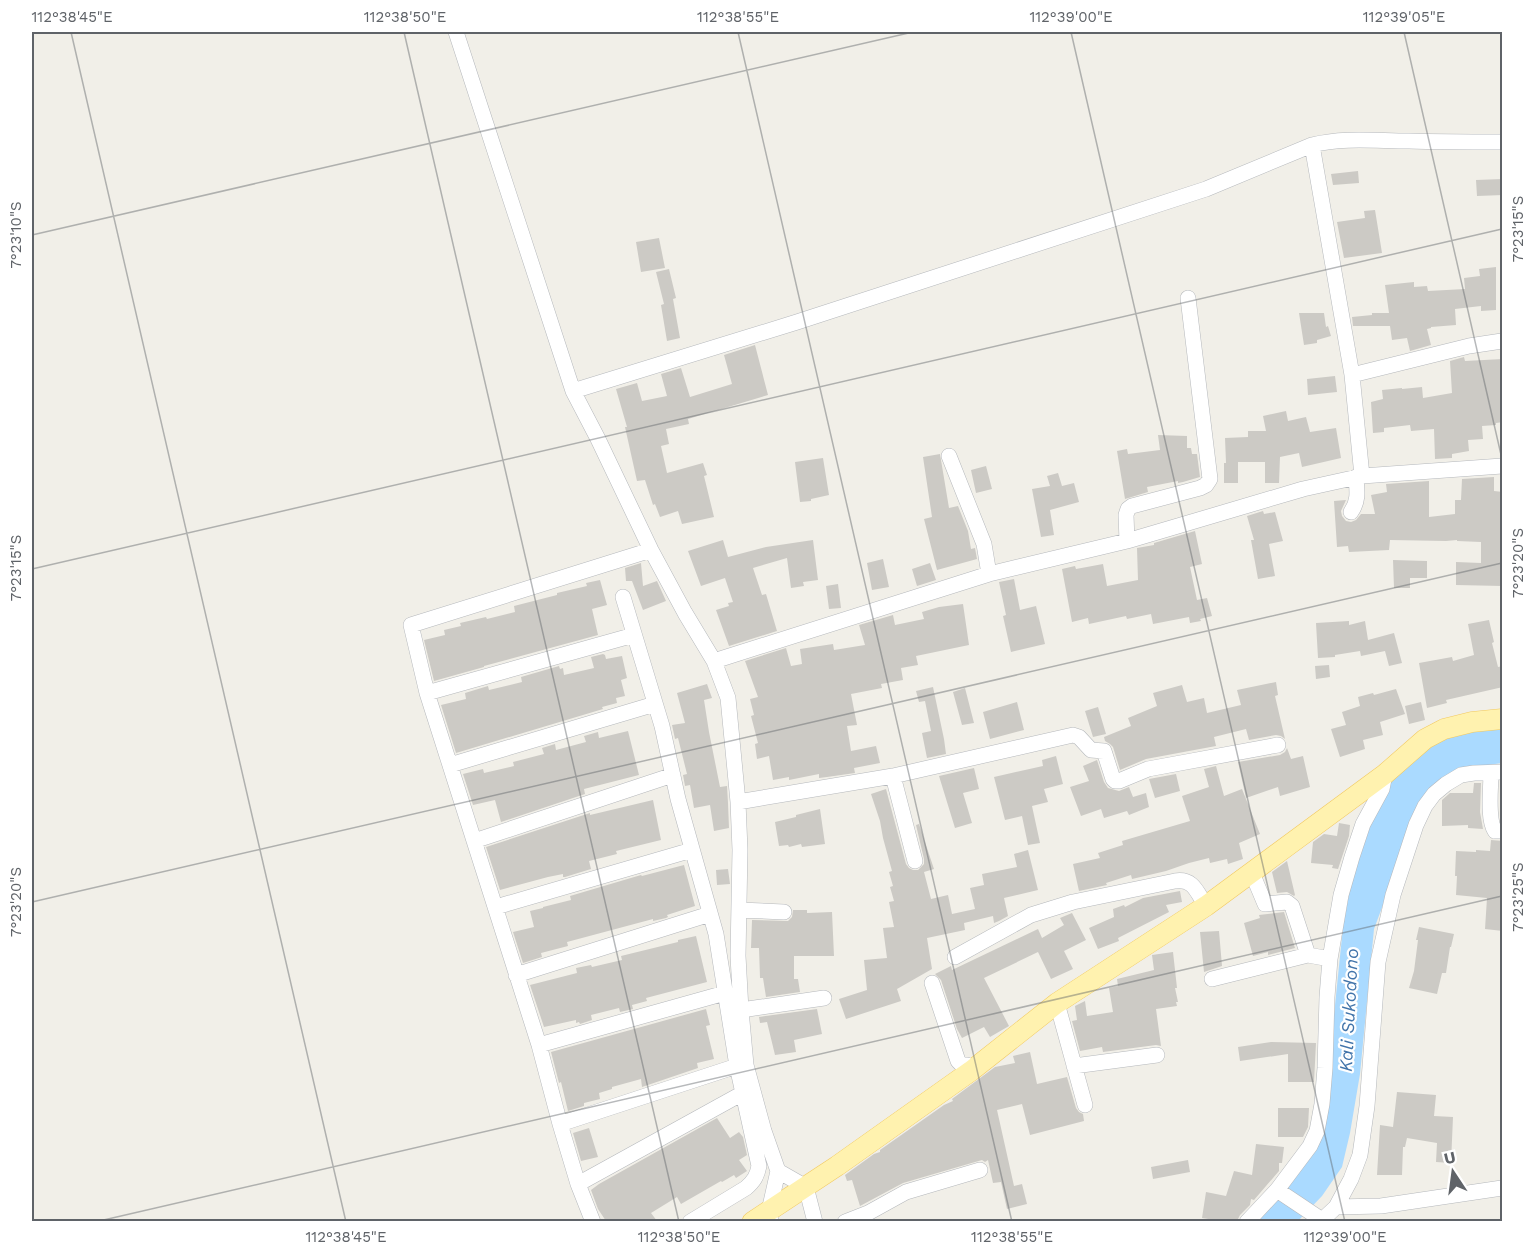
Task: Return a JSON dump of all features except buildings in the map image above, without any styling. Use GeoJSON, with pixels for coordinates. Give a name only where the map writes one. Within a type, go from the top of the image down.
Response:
{"type":"FeatureCollection","features":[{"type":"Feature","properties":{"kind":"main road"},"geometry":{"type":"LineString","coordinates":[[764,1218],[970,1071],[1057,1003],[1206,906],[1252,873],[1385,774],[1425,739],[1444,729],[1472,722],[1503,719]]}},
{"type":"Feature","properties":{"kind":"street"},"geometry":{"type":"LineString","coordinates":[[456,32],[573,391],[651,550],[714,661],[729,698],[738,802],[740,850],[738,956],[746,1065],[776,1166],[764,1218]]}},
{"type":"Feature","properties":{"kind":"street"},"geometry":{"type":"LineString","coordinates":[[573,391],[797,322],[1206,189],[1312,145],[1346,139],[1503,142]]}},
{"type":"Feature","properties":{"kind":"street"},"geometry":{"type":"LineString","coordinates":[[1312,145],[1352,375],[1359,476],[1356,506],[1351,512]]}},
{"type":"Feature","properties":{"kind":"street"},"geometry":{"type":"LineString","coordinates":[[1127,541],[1126,515],[1132,506],[1200,488],[1210,479],[1188,298]]}},
{"type":"Feature","properties":{"kind":"street"},"geometry":{"type":"LineString","coordinates":[[1352,375],[1469,346],[1503,341]]}},
{"type":"Feature","properties":{"kind":"street"},"geometry":{"type":"LineString","coordinates":[[949,456],[984,544],[989,574]]}},
{"type":"Feature","properties":{"kind":"street"},"geometry":{"type":"LineString","coordinates":[[714,661],[989,574],[1127,541],[1303,489],[1359,476],[1503,466]]}},
{"type":"Feature","properties":{"kind":"street"},"geometry":{"type":"LineString","coordinates":[[593,1221],[578,1184],[539,1045],[427,693],[411,625],[651,550]]}},
{"type":"Feature","properties":{"kind":"street"},"geometry":{"type":"LineString","coordinates":[[623,597],[662,726],[678,799],[716,934],[737,1066],[759,1166],[753,1183],[690,1221]]}},
{"type":"Feature","properties":{"kind":"street"},"geometry":{"type":"LineString","coordinates":[[427,693],[634,635]]}},
{"type":"Feature","properties":{"kind":"street"},"geometry":{"type":"LineString","coordinates":[[450,765],[655,704]]}},
{"type":"Feature","properties":{"kind":"street"},"geometry":{"type":"LineString","coordinates":[[738,802],[893,776],[1073,735],[1079,737],[1091,750],[1104,751],[1115,781],[1148,769],[1278,745]]}},
{"type":"Feature","properties":{"kind":"street"},"geometry":{"type":"LineString","coordinates":[[1279,1191],[1319,1219],[1336,1207],[1351,1179],[1360,1155],[1367,1106],[1378,962],[1406,852],[1425,806],[1446,784],[1461,776],[1474,773],[1497,773],[1491,817],[1492,826],[1496,831],[1503,831]]}},
{"type":"Feature","properties":{"kind":"street"},"geometry":{"type":"LineString","coordinates":[[1247,1221],[1279,1191],[1310,1146],[1317,1131],[1325,1068],[1330,959],[1341,895],[1363,824],[1382,789],[1385,774]]}},
{"type":"Feature","properties":{"kind":"street"},"geometry":{"type":"LineString","coordinates":[[474,841],[673,775]]}},
{"type":"Feature","properties":{"kind":"street"},"geometry":{"type":"LineString","coordinates":[[893,776],[915,861]]}},
{"type":"Feature","properties":{"kind":"street"},"geometry":{"type":"LineString","coordinates":[[496,907],[692,850]]}},
{"type":"Feature","properties":{"kind":"street"},"geometry":{"type":"LineString","coordinates":[[1252,873],[1265,904],[1287,902],[1292,906],[1308,955]]}},
{"type":"Feature","properties":{"kind":"street"},"geometry":{"type":"LineString","coordinates":[[955,957],[1031,915],[1073,902],[1164,883],[1183,880],[1191,883],[1206,906]]}},
{"type":"Feature","properties":{"kind":"street"},"geometry":{"type":"LineString","coordinates":[[739,910],[784,912]]}},
{"type":"Feature","properties":{"kind":"street"},"geometry":{"type":"LineString","coordinates":[[516,975],[710,914]]}},
{"type":"Feature","properties":{"kind":"street"},"geometry":{"type":"LineString","coordinates":[[1212,979],[1308,955],[1330,959]]}},
{"type":"Feature","properties":{"kind":"street"},"geometry":{"type":"LineString","coordinates":[[932,983],[958,1061],[962,1065],[967,1065],[970,1071]]}},
{"type":"Feature","properties":{"kind":"street"},"geometry":{"type":"LineString","coordinates":[[539,1045],[725,993]]}},
{"type":"Feature","properties":{"kind":"street"},"geometry":{"type":"LineString","coordinates":[[741,1010],[824,998]]}},
{"type":"Feature","properties":{"kind":"street"},"geometry":{"type":"LineString","coordinates":[[1057,1003],[1085,1105]]}},
{"type":"Feature","properties":{"kind":"street"},"geometry":{"type":"LineString","coordinates":[[1074,1066],[1157,1055]]}},
{"type":"Feature","properties":{"kind":"street"},"geometry":{"type":"LineString","coordinates":[[560,1124],[737,1066]]}},
{"type":"Feature","properties":{"kind":"street"},"geometry":{"type":"LineString","coordinates":[[578,1184],[743,1093]]}},
{"type":"Feature","properties":{"kind":"street"},"geometry":{"type":"LineString","coordinates":[[759,1166],[776,1166],[806,1186],[815,1221]]}},
{"type":"Feature","properties":{"kind":"street"},"geometry":{"type":"LineString","coordinates":[[845,1221],[868,1213],[906,1192],[980,1170]]}},
{"type":"Feature","properties":{"kind":"street"},"geometry":{"type":"LineString","coordinates":[[1336,1207],[1381,1206],[1503,1188]]}},
{"type":"Feature","properties":{"kind":"water","name":"Kali Sukodono"},"geometry":{"type":"Polygon","coordinates":[[[1502,723],[1502,763],[1460,769],[1424,795],[1374,929],[1360,1074],[1342,1167],[1322,1196],[1298,1221],[1255,1222],[1309,1155],[1333,1025],[1343,927],[1351,883],[1366,829],[1386,784],[1435,740],[1502,723]]]}}]}
